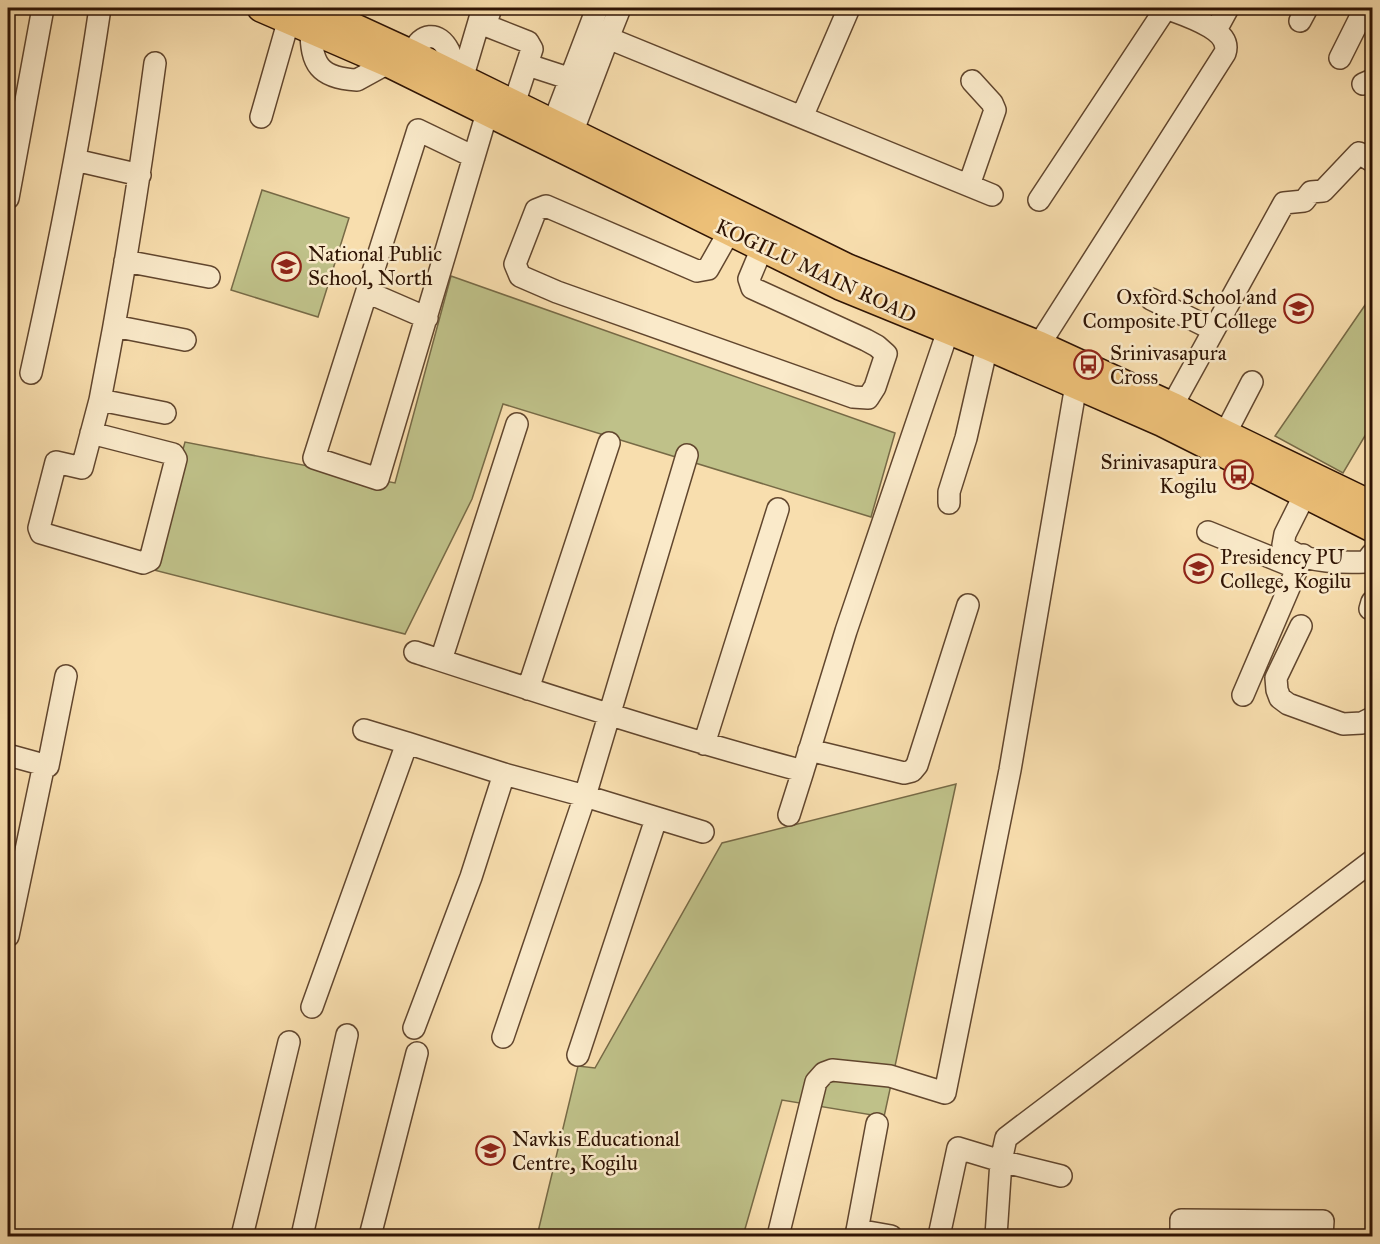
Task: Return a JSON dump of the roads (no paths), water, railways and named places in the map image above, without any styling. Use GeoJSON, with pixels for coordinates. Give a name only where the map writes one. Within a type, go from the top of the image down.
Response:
{"type":"FeatureCollection","features":[{"type":"Feature","properties":{"kind":"main road","name":"KOGILU MAIN ROAD"},"geometry":{"type":"LineString","coordinates":[[284,13],[400,58],[452,73],[848,268],[951,321],[987,346],[1076,385],[1225,434],[1371,507]]}},
{"type":"Feature","properties":{"kind":"main road","name":"KOGILU MAIN ROAD"},"geometry":{"type":"LineString","coordinates":[[400,58],[487,112],[840,286],[951,321],[1039,345],[1305,494],[1371,507]]}},
{"type":"Feature","properties":{"kind":"street"},"geometry":{"type":"LineString","coordinates":[[8,198],[43,8]]}},
{"type":"Feature","properties":{"kind":"street"},"geometry":{"type":"LineString","coordinates":[[31,374],[57,256],[90,79],[100,8]]}},
{"type":"Feature","properties":{"kind":"street"},"geometry":{"type":"LineString","coordinates":[[452,73],[483,8]]}},
{"type":"Feature","properties":{"kind":"street"},"geometry":{"type":"LineString","coordinates":[[491,8],[487,20],[490,27],[528,42],[532,49],[514,104]]}},
{"type":"Feature","properties":{"kind":"street"},"geometry":{"type":"LineString","coordinates":[[563,129],[621,8]]}},
{"type":"Feature","properties":{"kind":"street"},"geometry":{"type":"LineString","coordinates":[[802,117],[849,8]]}},
{"type":"Feature","properties":{"kind":"street"},"geometry":{"type":"LineString","coordinates":[[1039,200],[1166,8],[1216,30],[1225,39],[1227,46],[1225,53],[1039,345]]}},
{"type":"Feature","properties":{"kind":"street"},"geometry":{"type":"LineString","coordinates":[[1216,30],[1228,8]]}},
{"type":"Feature","properties":{"kind":"street"},"geometry":{"type":"LineString","coordinates":[[1340,58],[1365,8]]}},
{"type":"Feature","properties":{"kind":"street"},"geometry":{"type":"LineString","coordinates":[[563,129],[571,79],[597,11]]}},
{"type":"Feature","properties":{"kind":"street"},"geometry":{"type":"LineString","coordinates":[[261,117],[284,13]]}},
{"type":"Feature","properties":{"kind":"street"},"geometry":{"type":"LineString","coordinates":[[608,38],[992,195]]}},
{"type":"Feature","properties":{"kind":"street"},"geometry":{"type":"LineString","coordinates":[[91,433],[173,454],[177,459],[150,560],[143,563],[41,533],[39,528],[56,462],[82,468],[91,433],[100,400],[140,176],[155,63]]}},
{"type":"Feature","properties":{"kind":"street"},"geometry":{"type":"LineString","coordinates":[[528,65],[571,79]]}},
{"type":"Feature","properties":{"kind":"street"},"geometry":{"type":"LineString","coordinates":[[969,185],[995,110],[992,102],[972,81]]}},
{"type":"Feature","properties":{"kind":"street"},"geometry":{"type":"LineString","coordinates":[[474,157],[418,130],[314,458],[378,479],[427,318],[474,157],[487,112]]}},
{"type":"Feature","properties":{"kind":"street"},"geometry":{"type":"LineString","coordinates":[[1167,415],[1284,203],[1304,201],[1311,192],[1323,191],[1359,153],[1372,161]]}},
{"type":"Feature","properties":{"kind":"street"},"geometry":{"type":"LineString","coordinates":[[75,160],[140,176]]}},
{"type":"Feature","properties":{"kind":"street"},"geometry":{"type":"LineString","coordinates":[[729,232],[708,269],[697,271],[546,206],[536,210],[514,264],[520,276],[557,292],[853,397],[868,398],[875,387],[886,354],[866,340],[752,288],[749,279],[762,248]]}},
{"type":"Feature","properties":{"kind":"street"},"geometry":{"type":"LineString","coordinates":[[125,261],[209,277]]}},
{"type":"Feature","properties":{"kind":"street"},"geometry":{"type":"LineString","coordinates":[[367,292],[427,318]]}},
{"type":"Feature","properties":{"kind":"street"},"geometry":{"type":"LineString","coordinates":[[1151,299],[1214,330]]}},
{"type":"Feature","properties":{"kind":"street"},"geometry":{"type":"LineString","coordinates":[[789,815],[846,631],[951,321]]}},
{"type":"Feature","properties":{"kind":"street"},"geometry":{"type":"LineString","coordinates":[[114,326],[184,340]]}},
{"type":"Feature","properties":{"kind":"street"},"geometry":{"type":"LineString","coordinates":[[949,503],[951,485],[966,438],[987,346]]}},
{"type":"Feature","properties":{"kind":"street"},"geometry":{"type":"LineString","coordinates":[[1225,434],[1252,382]]}},
{"type":"Feature","properties":{"kind":"street"},"geometry":{"type":"LineString","coordinates":[[778,1236],[816,1082],[824,1073],[832,1070],[890,1076],[945,1093],[1010,770],[1076,385]]}},
{"type":"Feature","properties":{"kind":"street"},"geometry":{"type":"LineString","coordinates":[[100,400],[165,412]]}},
{"type":"Feature","properties":{"kind":"street"},"geometry":{"type":"LineString","coordinates":[[441,660],[517,424]]}},
{"type":"Feature","properties":{"kind":"street"},"geometry":{"type":"LineString","coordinates":[[528,689],[609,443]]}},
{"type":"Feature","properties":{"kind":"street"},"geometry":{"type":"LineString","coordinates":[[503,1037],[585,796],[687,455]]}},
{"type":"Feature","properties":{"kind":"street"},"geometry":{"type":"LineString","coordinates":[[1300,562],[1283,545],[1290,524],[1305,494]]}},
{"type":"Feature","properties":{"kind":"street"},"geometry":{"type":"LineString","coordinates":[[704,744],[778,509]]}},
{"type":"Feature","properties":{"kind":"street"},"geometry":{"type":"LineString","coordinates":[[1208,532],[1300,562],[1366,562],[1372,554]]}},
{"type":"Feature","properties":{"kind":"street"},"geometry":{"type":"LineString","coordinates":[[1243,695],[1300,562]]}},
{"type":"Feature","properties":{"kind":"street"},"geometry":{"type":"LineString","coordinates":[[808,750],[904,773],[912,771],[917,765],[968,605]]}},
{"type":"Feature","properties":{"kind":"street"},"geometry":{"type":"LineString","coordinates":[[1301,626],[1276,678],[1276,690],[1280,698],[1288,704],[1342,724],[1362,723],[1372,718]]}},
{"type":"Feature","properties":{"kind":"street"},"geometry":{"type":"LineString","coordinates":[[415,652],[704,744],[803,771]]}},
{"type":"Feature","properties":{"kind":"street"},"geometry":{"type":"LineString","coordinates":[[8,755],[48,765],[66,676]]}},
{"type":"Feature","properties":{"kind":"street"},"geometry":{"type":"LineString","coordinates":[[364,730],[703,832]]}},
{"type":"Feature","properties":{"kind":"street"},"geometry":{"type":"LineString","coordinates":[[312,1008],[407,743]]}},
{"type":"Feature","properties":{"kind":"street"},"geometry":{"type":"LineString","coordinates":[[8,936],[16,859],[44,764]]}},
{"type":"Feature","properties":{"kind":"street"},"geometry":{"type":"LineString","coordinates":[[414,1028],[471,877],[504,774]]}},
{"type":"Feature","properties":{"kind":"street"},"geometry":{"type":"LineString","coordinates":[[578,1055],[656,819]]}},
{"type":"Feature","properties":{"kind":"street"},"geometry":{"type":"LineString","coordinates":[[996,1236],[1001,1161],[1006,1138],[1372,861]]}},
{"type":"Feature","properties":{"kind":"street"},"geometry":{"type":"LineString","coordinates":[[302,1236],[347,1035]]}},
{"type":"Feature","properties":{"kind":"street"},"geometry":{"type":"LineString","coordinates":[[242,1236],[289,1042]]}},
{"type":"Feature","properties":{"kind":"street"},"geometry":{"type":"LineString","coordinates":[[370,1236],[417,1053]]}},
{"type":"Feature","properties":{"kind":"street"},"geometry":{"type":"LineString","coordinates":[[877,1124],[856,1233],[891,1236]]}},
{"type":"Feature","properties":{"kind":"street"},"geometry":{"type":"LineString","coordinates":[[939,1236],[958,1148],[1061,1176]]}},
{"type":"Feature","properties":{"kind":"street"},"geometry":{"type":"LineString","coordinates":[[1181,1236],[1181,1220],[1253,1228],[1323,1221],[1322,1236]]}},
{"type":"Feature","properties":{"kind":"place","name":"National Public School, North"},"geometry":{"type":"Point","coordinates":[287,266]}},
{"type":"Feature","properties":{"kind":"place","name":"Oxford School and Composite PU College"},"geometry":{"type":"Point","coordinates":[1298,309]}},
{"type":"Feature","properties":{"kind":"place","name":"Srinivasapura Cross"},"geometry":{"type":"Point","coordinates":[1089,365]}},
{"type":"Feature","properties":{"kind":"place","name":"Srinivasapura Kogilu"},"geometry":{"type":"Point","coordinates":[1238,474]}},
{"type":"Feature","properties":{"kind":"place","name":"Presidency PU College, Kogilu"},"geometry":{"type":"Point","coordinates":[1199,569]}},
{"type":"Feature","properties":{"kind":"place","name":"Navkis Educational Centre, Kogilu"},"geometry":{"type":"Point","coordinates":[491,1151]}}]}
